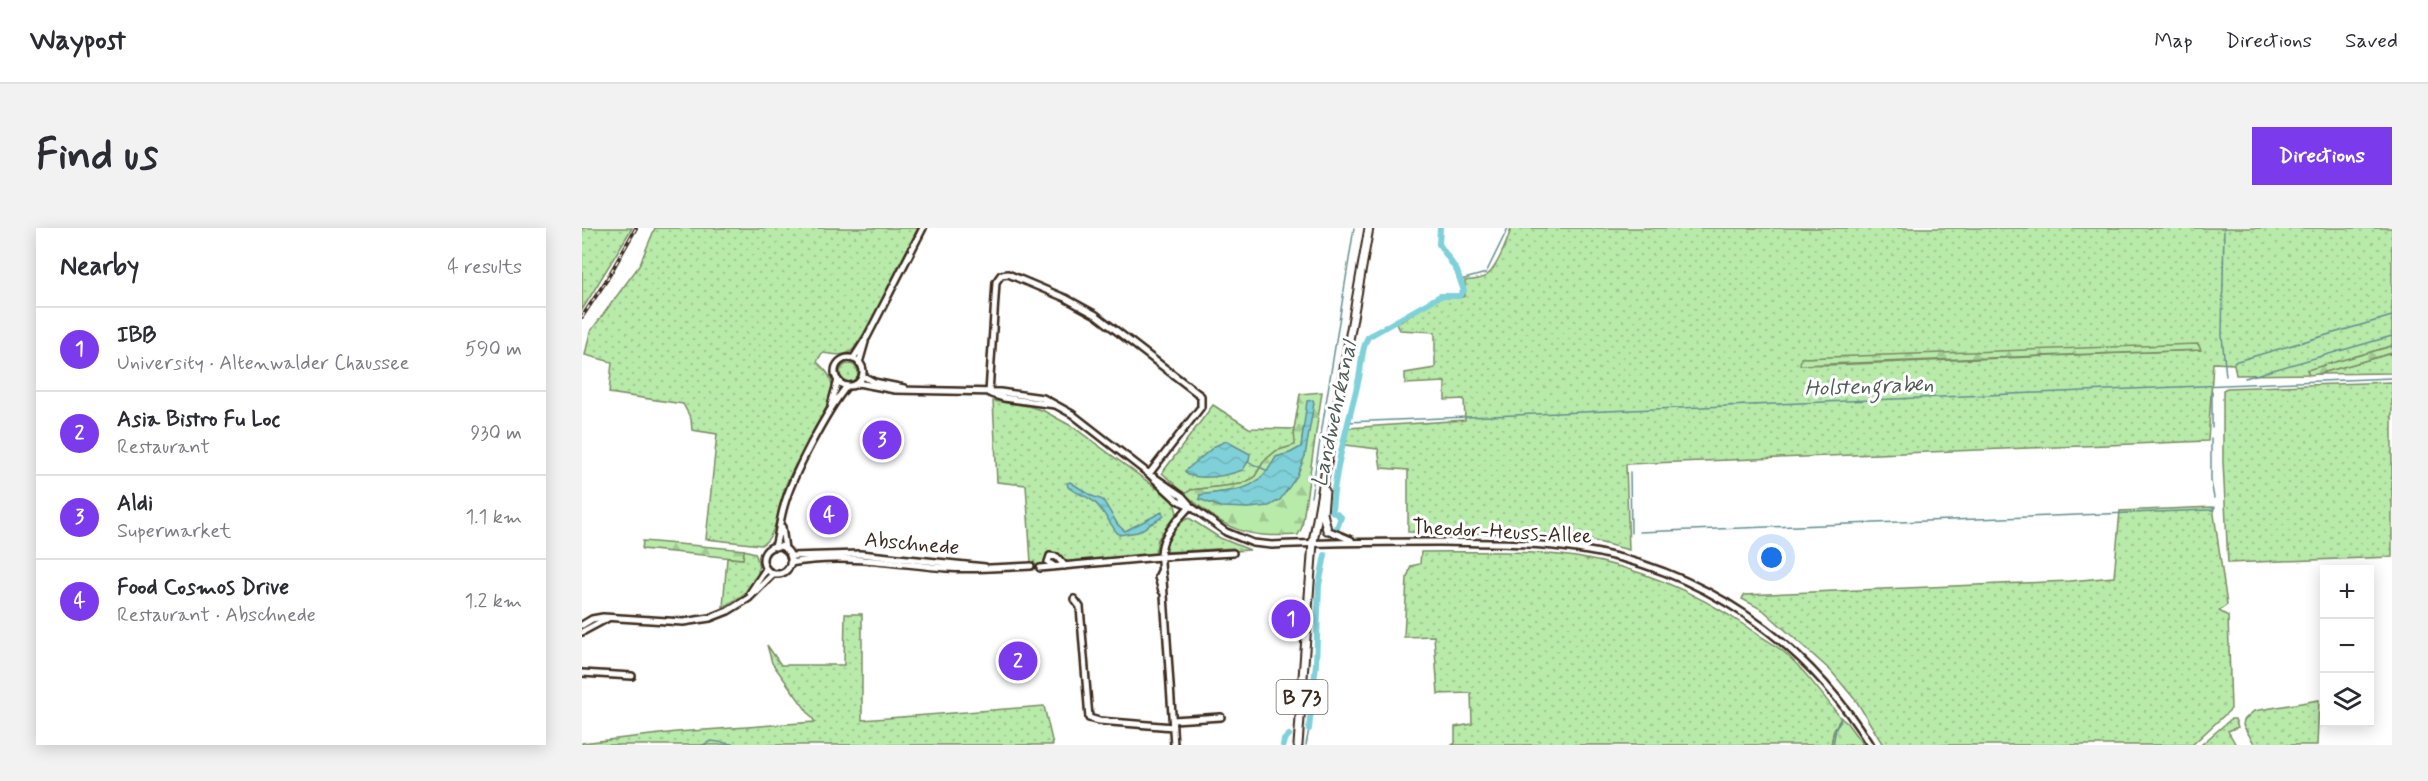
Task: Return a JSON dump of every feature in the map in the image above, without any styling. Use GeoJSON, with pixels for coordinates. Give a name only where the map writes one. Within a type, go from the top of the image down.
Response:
{"type":"FeatureCollection","features":[{"type":"Feature","properties":{"kind":"main road","name":"B 73"},"geometry":{"type":"LineString","coordinates":[[1298,745],[1313,542],[1369,228]]}},
{"type":"Feature","properties":{"kind":"main road","name":"B 73"},"geometry":{"type":"LineString","coordinates":[[1325,472],[1323,513],[1328,530]]}},
{"type":"Feature","properties":{"kind":"street"},"geometry":{"type":"LineString","coordinates":[[856,361],[923,228]]}},
{"type":"Feature","properties":{"kind":"street"},"geometry":{"type":"LineString","coordinates":[[775,547],[793,482],[830,410],[847,386],[858,383],[886,389],[989,393],[996,282],[1001,275],[1008,274],[1070,300],[1096,315],[1201,395],[1203,400],[1201,407],[1149,474]]}},
{"type":"Feature","properties":{"kind":"street"},"geometry":{"type":"LineString","coordinates":[[830,410],[838,380],[837,365],[845,359],[856,361],[862,366],[862,376],[858,383]]}},
{"type":"Feature","properties":{"kind":"street"},"geometry":{"type":"LineString","coordinates":[[862,376],[874,382],[908,389]]}},
{"type":"Feature","properties":{"kind":"street"},"geometry":{"type":"LineString","coordinates":[[838,380],[847,386]]}},
{"type":"Feature","properties":{"kind":"street","name":"Theodor-Heuss-Allee"},"geometry":{"type":"LineString","coordinates":[[989,393],[1004,398],[1048,406],[1055,405],[1072,414],[1149,474],[1177,500],[1190,506],[1226,532],[1253,543],[1272,545],[1313,542],[1478,542],[1575,548],[1619,557],[1665,572],[1736,607],[1779,638],[1826,683],[1870,745]]}},
{"type":"Feature","properties":{"kind":"street"},"geometry":{"type":"LineString","coordinates":[[1174,745],[1163,593],[1158,578],[1161,571],[1160,556],[1165,536],[1190,506]]}},
{"type":"Feature","properties":{"kind":"street"},"geometry":{"type":"LineString","coordinates":[[582,629],[608,618],[692,621],[720,615],[753,595],[774,574],[786,571],[790,563],[790,556],[785,549],[781,519]]}},
{"type":"Feature","properties":{"kind":"street"},"geometry":{"type":"LineString","coordinates":[[1328,530],[1355,542]]}},
{"type":"Feature","properties":{"kind":"street"},"geometry":{"type":"LineString","coordinates":[[744,601],[766,569],[764,557],[768,550],[775,547],[785,549]]}},
{"type":"Feature","properties":{"kind":"street"},"geometry":{"type":"LineString","coordinates":[[1040,568],[1160,556],[1233,553]]}},
{"type":"Feature","properties":{"kind":"street","name":"Abschnede"},"geometry":{"type":"LineString","coordinates":[[790,556],[860,554],[995,568]]}},
{"type":"Feature","properties":{"kind":"street"},"geometry":{"type":"LineString","coordinates":[[1054,566],[1048,562],[1050,556],[1057,557],[1065,566]]}},
{"type":"Feature","properties":{"kind":"street","name":"Abschnede"},"geometry":{"type":"LineString","coordinates":[[790,563],[848,558],[949,568],[1031,566]]}},
{"type":"Feature","properties":{"kind":"street"},"geometry":{"type":"LineString","coordinates":[[766,569],[774,574]]}},
{"type":"Feature","properties":{"kind":"street"},"geometry":{"type":"LineString","coordinates":[[1074,599],[1080,607],[1089,718],[1099,721],[1173,727]]}},
{"type":"Feature","properties":{"kind":"street"},"geometry":{"type":"LineString","coordinates":[[582,673],[632,676]]}},
{"type":"Feature","properties":{"kind":"street"},"geometry":{"type":"LineString","coordinates":[[1173,720],[1221,717]]}},
{"type":"Feature","properties":{"kind":"green space"},"geometry":{"type":"Polygon","coordinates":[[[582,228],[632,228],[582,310],[582,228]]]}},
{"type":"Feature","properties":{"kind":"green space"},"geometry":{"type":"Polygon","coordinates":[[[655,228],[918,228],[865,332],[856,345],[850,352],[843,354],[822,353],[817,362],[831,380],[830,398],[787,482],[771,535],[761,545],[706,539],[717,434],[692,430],[691,419],[683,404],[609,393],[612,362],[585,355],[590,332],[639,266],[655,228]]]}},
{"type":"Feature","properties":{"kind":"green space"},"geometry":{"type":"Polygon","coordinates":[[[1511,228],[2392,228],[2392,346],[2308,370],[2318,374],[2236,375],[2234,364],[2213,363],[2208,441],[1626,464],[1629,550],[1571,535],[1408,532],[1408,470],[1381,468],[1378,449],[1345,445],[1348,428],[1465,420],[1464,399],[1445,400],[1445,382],[1405,384],[1405,373],[1435,368],[1435,332],[1400,330],[1397,324],[1439,299],[1465,296],[1465,281],[1479,279],[1488,274],[1500,256],[1511,228]],[[2200,350],[1800,364],[1829,365],[2200,350]]]}},
{"type":"Feature","properties":{"kind":"green space"},"geometry":{"type":"Polygon","coordinates":[[[2198,344],[2201,350],[1800,365],[1801,358],[2198,344]]]}},
{"type":"Feature","properties":{"kind":"green space"},"geometry":{"type":"Polygon","coordinates":[[[2392,346],[2392,353],[2318,374],[2309,375],[2307,370],[2392,346]]]}},
{"type":"Feature","properties":{"kind":"green space"},"geometry":{"type":"Polygon","coordinates":[[[2392,353],[2392,373],[2318,374],[2392,353]]]}},
{"type":"Feature","properties":{"kind":"green space"},"geometry":{"type":"Polygon","coordinates":[[[849,364],[855,367],[858,373],[855,379],[849,382],[843,379],[840,373],[843,367],[849,364]]]}},
{"type":"Feature","properties":{"kind":"green space"},"geometry":{"type":"Polygon","coordinates":[[[2392,382],[2392,557],[2228,563],[2223,462],[2223,390],[2227,388],[2392,382]]]}},
{"type":"Feature","properties":{"kind":"green space"},"geometry":{"type":"Polygon","coordinates":[[[1322,392],[1302,527],[1298,535],[1263,535],[1237,529],[1213,516],[1185,494],[1191,490],[1241,484],[1254,478],[1264,461],[1276,451],[1295,445],[1294,429],[1300,394],[1322,392]],[[1304,424],[1301,447],[1276,457],[1269,469],[1253,484],[1245,488],[1200,495],[1220,507],[1305,456],[1304,424]]]}},
{"type":"Feature","properties":{"kind":"green space"},"geometry":{"type":"Polygon","coordinates":[[[993,401],[1028,406],[1044,411],[1073,427],[1174,501],[1177,513],[1158,539],[1155,555],[1068,563],[1058,554],[1046,555],[1046,566],[1035,567],[1031,563],[1026,485],[997,482],[993,401]]]}},
{"type":"Feature","properties":{"kind":"green space"},"geometry":{"type":"Polygon","coordinates":[[[1213,405],[1249,428],[1294,429],[1296,445],[1276,451],[1264,461],[1254,478],[1241,484],[1191,490],[1185,494],[1162,473],[1213,405]]]}},
{"type":"Feature","properties":{"kind":"green space"},"geometry":{"type":"Polygon","coordinates":[[[2213,507],[2227,605],[2219,611],[2228,616],[2231,709],[2192,745],[1883,745],[1857,702],[1831,671],[1763,610],[1742,599],[1744,595],[2070,581],[2114,577],[2120,511],[2213,507]]]}},
{"type":"Feature","properties":{"kind":"green space"},"geometry":{"type":"Polygon","coordinates":[[[1189,518],[1220,538],[1250,550],[1234,551],[1233,548],[1166,552],[1172,532],[1180,523],[1189,518]]]}},
{"type":"Feature","properties":{"kind":"green space"},"geometry":{"type":"Polygon","coordinates":[[[643,541],[744,550],[743,559],[642,549],[643,541]]]}},
{"type":"Feature","properties":{"kind":"green space"},"geometry":{"type":"Polygon","coordinates":[[[744,550],[755,553],[758,563],[756,579],[746,592],[723,607],[727,558],[743,559],[744,550]]]}},
{"type":"Feature","properties":{"kind":"green space"},"geometry":{"type":"Polygon","coordinates":[[[1421,552],[1518,552],[1576,557],[1622,567],[1687,592],[1728,614],[1785,653],[1800,668],[1841,718],[1834,730],[1831,745],[1452,745],[1455,743],[1455,727],[1472,724],[1471,693],[1438,694],[1434,636],[1404,637],[1407,578],[1411,566],[1420,564],[1421,552]]]}},
{"type":"Feature","properties":{"kind":"green space"},"geometry":{"type":"Polygon","coordinates":[[[845,614],[862,614],[862,720],[1044,706],[1053,745],[582,745],[582,743],[677,732],[815,722],[772,663],[767,645],[781,665],[844,665],[845,614]]]}},
{"type":"Feature","properties":{"kind":"green space"},"geometry":{"type":"Polygon","coordinates":[[[2319,700],[2317,745],[2255,745],[2243,725],[2244,720],[2254,711],[2319,700]]]}},
{"type":"Feature","properties":{"kind":"green space"},"geometry":{"type":"Polygon","coordinates":[[[1841,718],[1863,745],[1831,745],[1834,730],[1841,718]]]}},
{"type":"Feature","properties":{"kind":"green space"},"geometry":{"type":"Polygon","coordinates":[[[2231,719],[2235,719],[2238,727],[2228,731],[2236,745],[2201,745],[2231,719]]]}},
{"type":"Feature","properties":{"kind":"water"},"geometry":{"type":"Polygon","coordinates":[[[1313,400],[1305,456],[1297,476],[1280,500],[1269,506],[1248,508],[1220,507],[1199,499],[1200,495],[1235,490],[1253,484],[1269,469],[1276,457],[1301,447],[1307,401],[1313,400]]]}},
{"type":"Feature","properties":{"kind":"water"},"geometry":{"type":"Polygon","coordinates":[[[1226,441],[1250,454],[1243,470],[1216,477],[1188,475],[1185,471],[1215,446],[1226,441]]]}},
{"type":"Feature","properties":{"kind":"water"},"geometry":{"type":"Polygon","coordinates":[[[1070,482],[1103,500],[1118,525],[1125,531],[1162,512],[1164,516],[1138,532],[1119,535],[1096,504],[1068,487],[1067,483],[1070,482]]]}},
{"type":"Feature","properties":{"kind":"waterway"},"geometry":{"type":"LineString","coordinates":[[1311,497],[1354,228]]}},
{"type":"Feature","properties":{"kind":"waterway","name":"Landwehrkanal"},"geometry":{"type":"LineString","coordinates":[[1337,528],[1341,517],[1332,511],[1336,477],[1368,337],[1440,296],[1459,296],[1464,291],[1457,271],[1439,244],[1440,228]]}},
{"type":"Feature","properties":{"kind":"waterway"},"geometry":{"type":"LineString","coordinates":[[1461,280],[1486,273],[1508,228]]}},
{"type":"Feature","properties":{"kind":"waterway"},"geometry":{"type":"LineString","coordinates":[[2224,228],[2222,336],[2226,376]]}},
{"type":"Feature","properties":{"kind":"waterway"},"geometry":{"type":"LineString","coordinates":[[2234,362],[2392,316]]}},
{"type":"Feature","properties":{"kind":"waterway"},"geometry":{"type":"LineString","coordinates":[[2245,378],[2392,336]]}},
{"type":"Feature","properties":{"kind":"waterway","name":"Holstengraben"},"geometry":{"type":"LineString","coordinates":[[1347,422],[2392,378]]}},
{"type":"Feature","properties":{"kind":"waterway"},"geometry":{"type":"LineString","coordinates":[[2212,391],[2212,428]]}},
{"type":"Feature","properties":{"kind":"waterway"},"geometry":{"type":"LineString","coordinates":[[2211,439],[2211,481],[2214,498]]}},
{"type":"Feature","properties":{"kind":"waterway"},"geometry":{"type":"LineString","coordinates":[[1248,462],[1268,471]]}},
{"type":"Feature","properties":{"kind":"waterway"},"geometry":{"type":"LineString","coordinates":[[1630,472],[1631,533]]}},
{"type":"Feature","properties":{"kind":"waterway"},"geometry":{"type":"LineString","coordinates":[[1639,532],[2213,510],[2215,507]]}},
{"type":"Feature","properties":{"kind":"waterway","name":"Landwehrkanal"},"geometry":{"type":"LineString","coordinates":[[1309,729],[1316,664],[1319,585],[1325,555]]}},
{"type":"Feature","properties":{"kind":"waterway"},"geometry":{"type":"LineString","coordinates":[[1833,745],[1836,728],[1841,721]]}},
{"type":"Feature","properties":{"kind":"waterway"},"geometry":{"type":"LineString","coordinates":[[1306,745],[1309,729]]}},
{"type":"Feature","properties":{"kind":"waterway","name":"Landwehrkanal"},"geometry":{"type":"LineString","coordinates":[[1283,745],[1289,735]]}},
{"type":"Feature","properties":{"kind":"waterway"},"geometry":{"type":"LineString","coordinates":[[703,745],[711,741],[739,745]]}},
{"type":"Feature","properties":{"kind":"railway"},"geometry":{"type":"LineString","coordinates":[[582,317],[606,281],[636,228]]}},
{"type":"Feature","properties":{"kind":"place","name":"Aldi"},"geometry":{"type":"Point","coordinates":[882,440]}},
{"type":"Feature","properties":{"kind":"place","name":"Food Cosmos Drive"},"geometry":{"type":"Point","coordinates":[829,515]}},
{"type":"Feature","properties":{"kind":"place","name":"IBB"},"geometry":{"type":"Point","coordinates":[1291,619]}},
{"type":"Feature","properties":{"kind":"place","name":"Asia Bistro Fu Loc"},"geometry":{"type":"Point","coordinates":[1018,661]}}]}
